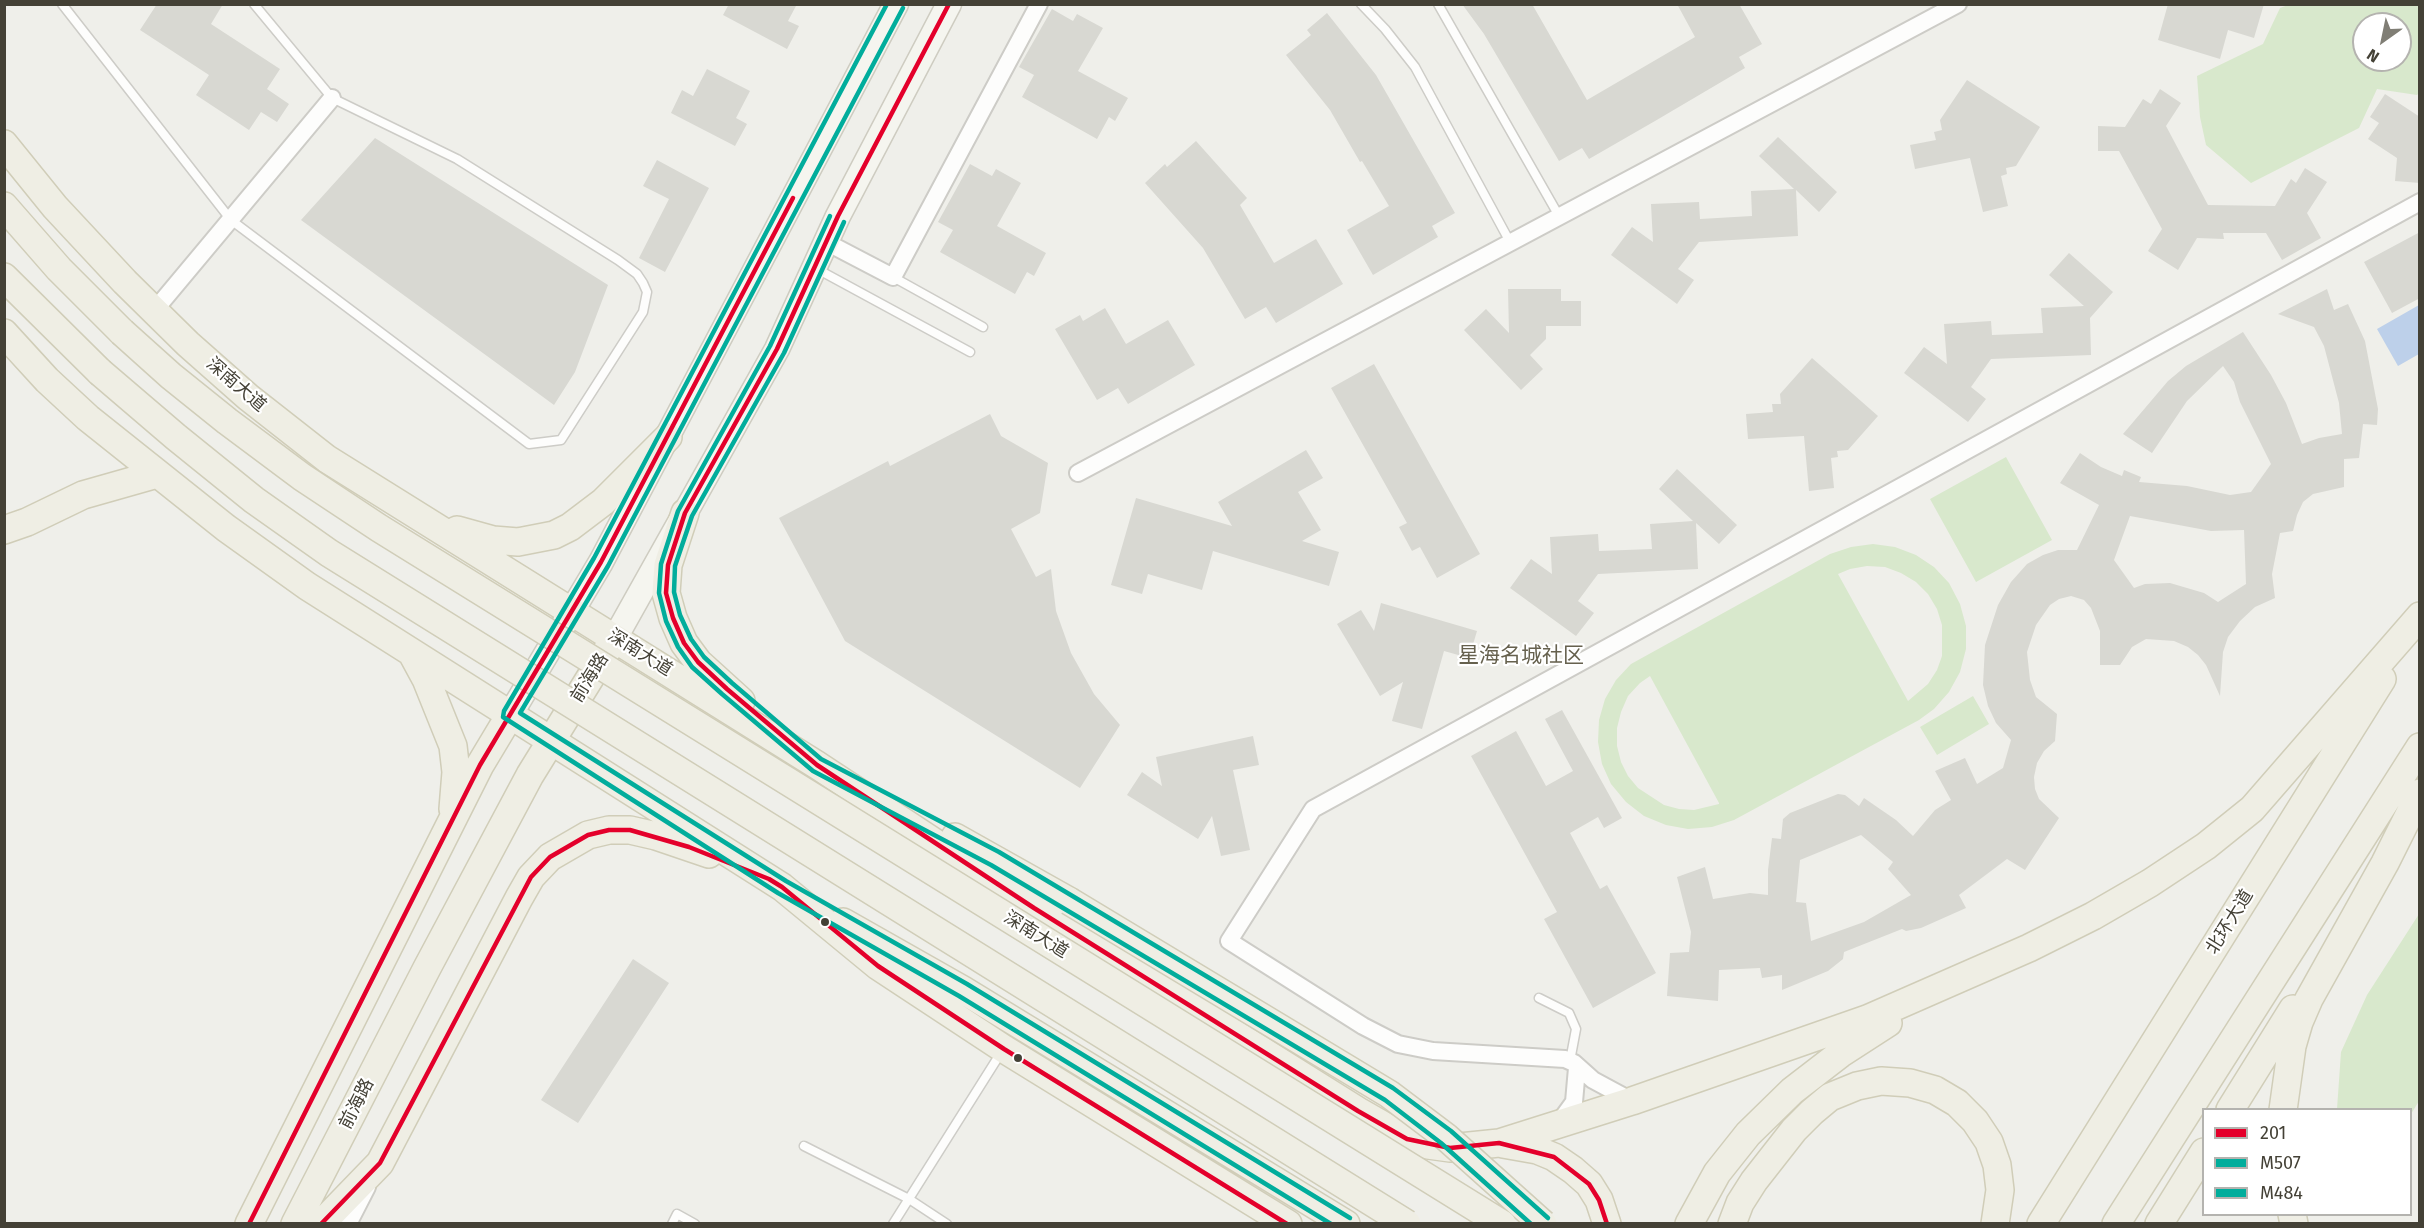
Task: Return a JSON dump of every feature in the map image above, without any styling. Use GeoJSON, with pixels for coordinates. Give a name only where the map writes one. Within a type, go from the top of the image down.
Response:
{"type":"FeatureCollection","features":[{"type":"Feature","properties":{"kind":"main road"},"geometry":{"type":"LineString","coordinates":[[249,1224],[480,765],[601,562],[896,4]]}},
{"type":"Feature","properties":{"kind":"main road","name":"前海路"},"geometry":{"type":"LineString","coordinates":[[295,1224],[432,958],[530,775],[615,638],[777,349],[826,242],[949,4]]}},
{"type":"Feature","properties":{"kind":"main road","name":"深南大道"},"geometry":{"type":"LineString","coordinates":[[4,144],[55,207],[154,311],[248,397],[327,459],[818,765],[1034,908],[1383,1126],[1407,1139],[1428,1146],[1450,1148],[1499,1143]]}},
{"type":"Feature","properties":{"kind":"main road","name":"深南大道"},"geometry":{"type":"LineString","coordinates":[[4,206],[59,269],[122,332],[227,422],[303,477],[379,528],[1502,1224]]}},
{"type":"Feature","properties":{"kind":"main road"},"geometry":{"type":"LineString","coordinates":[[4,277],[100,372],[176,437],[254,500],[329,553],[1407,1224]]}},
{"type":"Feature","properties":{"kind":"main road"},"geometry":{"type":"LineString","coordinates":[[4,333],[47,380],[80,411],[226,528],[307,586],[775,883],[963,990],[1346,1224]]}},
{"type":"Feature","properties":{"kind":"main road"},"geometry":{"type":"LineString","coordinates":[[387,497],[450,529],[493,540],[518,542],[539,539],[554,535],[586,516],[668,437]]}},
{"type":"Feature","properties":{"kind":"main road"},"geometry":{"type":"LineString","coordinates":[[4,530],[27,522],[83,495],[157,474]]}},
{"type":"Feature","properties":{"kind":"main road"},"geometry":{"type":"LineString","coordinates":[[685,513],[668,565],[666,592],[673,618],[684,643],[698,662],[727,689],[818,765],[995,858],[1389,1094],[1446,1137],[1543,1224]]}},
{"type":"Feature","properties":{"kind":"main road"},"geometry":{"type":"LineString","coordinates":[[1499,1143],[1632,1101],[1867,1019],[2029,948],[2093,916],[2206,846],[2252,809],[2420,618]]}},
{"type":"Feature","properties":{"kind":"main road","name":"北环大道"},"geometry":{"type":"LineString","coordinates":[[2041,1224],[2420,618]]}},
{"type":"Feature","properties":{"kind":"main road"},"geometry":{"type":"LineString","coordinates":[[412,654],[426,679],[453,746],[456,772],[453,819]]}},
{"type":"Feature","properties":{"kind":"main road"},"geometry":{"type":"LineString","coordinates":[[2115,1224],[2420,747]]}},
{"type":"Feature","properties":{"kind":"main road"},"geometry":{"type":"LineString","coordinates":[[2283,1108],[2287,1071],[2299,1022],[2319,977],[2385,863],[2420,793]]}},
{"type":"Feature","properties":{"kind":"main road"},"geometry":{"type":"LineString","coordinates":[[321,1224],[380,1163],[531,877],[550,856],[588,835],[609,830],[630,830],[689,847],[775,883],[878,966],[1004,1049],[1288,1224]]}},
{"type":"Feature","properties":{"kind":"main road"},"geometry":{"type":"LineString","coordinates":[[2231,1108],[2385,863]]}},
{"type":"Feature","properties":{"kind":"main road"},"geometry":{"type":"LineString","coordinates":[[1689,1224],[1717,1173],[1748,1134],[1792,1091],[1839,1054],[1941,988]]}},
{"type":"Feature","properties":{"kind":"main road"},"geometry":{"type":"LineString","coordinates":[[1732,1224],[1740,1203],[1754,1181],[1794,1130],[1830,1097],[1857,1086],[1881,1081],[1910,1083],[1935,1090],[1958,1103],[1975,1121],[1989,1142],[1997,1166],[2000,1190],[1995,1224]]}},
{"type":"Feature","properties":{"kind":"main road"},"geometry":{"type":"LineString","coordinates":[[1499,1143],[1537,1150],[1554,1157],[1573,1170],[1589,1184],[1607,1224]]}},
{"type":"Feature","properties":{"kind":"main road"},"geometry":{"type":"LineString","coordinates":[[2159,1224],[2202,1155]]}},
{"type":"Feature","properties":{"kind":"street"},"geometry":{"type":"LineString","coordinates":[[826,242],[893,277],[1040,4]]}},
{"type":"Feature","properties":{"kind":"street"},"geometry":{"type":"LineString","coordinates":[[1078,473],[1958,4]]}},
{"type":"Feature","properties":{"kind":"street"},"geometry":{"type":"LineString","coordinates":[[154,311],[332,98]]}},
{"type":"Feature","properties":{"kind":"street"},"geometry":{"type":"LineString","coordinates":[[1632,1101],[1610,1091],[1573,1064],[1558,1058],[1433,1051],[1398,1044],[1363,1026],[1229,942],[1313,809],[2420,202]]}},
{"type":"Feature","properties":{"kind":"street"},"geometry":{"type":"LineString","coordinates":[[1558,1125],[1574,1102],[1573,1064]]}},
{"type":"Feature","properties":{"kind":"street"},"geometry":{"type":"LineString","coordinates":[[348,1224],[380,1163]]}},
{"type":"Feature","properties":{"kind":"lane"},"geometry":{"type":"LineString","coordinates":[[62,4],[231,220],[529,444],[561,440],[643,312],[647,292],[644,283],[637,274],[618,260],[457,159],[332,98],[254,4]]}},
{"type":"Feature","properties":{"kind":"lane"},"geometry":{"type":"LineString","coordinates":[[1361,4],[1385,29],[1415,67],[1510,242]]}},
{"type":"Feature","properties":{"kind":"lane"},"geometry":{"type":"LineString","coordinates":[[1438,4],[1559,216]]}},
{"type":"Feature","properties":{"kind":"lane"},"geometry":{"type":"LineString","coordinates":[[814,268],[970,352]]}},
{"type":"Feature","properties":{"kind":"lane"},"geometry":{"type":"LineString","coordinates":[[893,277],[983,327]]}},
{"type":"Feature","properties":{"kind":"lane"},"geometry":{"type":"LineString","coordinates":[[1539,998],[1569,1013],[1576,1029],[1573,1064]]}},
{"type":"Feature","properties":{"kind":"lane"},"geometry":{"type":"LineString","coordinates":[[893,1224],[1004,1049]]}},
{"type":"Feature","properties":{"kind":"lane"},"geometry":{"type":"LineString","coordinates":[[804,1146],[909,1199],[947,1224]]}},
{"type":"Feature","properties":{"kind":"lane"},"geometry":{"type":"LineString","coordinates":[[672,1224],[677,1215],[695,1224]]}},
{"type":"Feature","properties":{"kind":"green space"},"geometry":{"type":"Polygon","coordinates":[[[2288,5],[2419,5],[2419,93],[2417,95],[2377,89],[2359,128],[2251,183],[2206,145],[2200,117],[2197,76],[2263,44],[2280,8],[2288,5]]]}},
{"type":"Feature","properties":{"kind":"green space"},"geometry":{"type":"Polygon","coordinates":[[[2006,457],[2052,540],[1976,582],[1930,499],[2006,457]]]}},
{"type":"Feature","properties":{"kind":"green space"},"geometry":{"type":"Polygon","coordinates":[[[1873,544],[1895,547],[1916,555],[1934,567],[1949,583],[1960,604],[1966,626],[1966,649],[1960,672],[1949,692],[1934,709],[1919,720],[1734,820],[1712,827],[1688,829],[1666,825],[1644,816],[1626,802],[1611,784],[1602,764],[1598,742],[1599,720],[1605,699],[1616,680],[1631,664],[1830,554],[1851,547],[1873,544]],[[1867,566],[1838,574],[1908,701],[1928,684],[1937,670],[1942,656],[1942,625],[1937,609],[1928,594],[1916,582],[1885,567],[1867,566]],[[1650,676],[1628,696],[1617,728],[1617,746],[1628,776],[1638,788],[1664,805],[1694,810],[1719,804],[1719,803],[1650,676]]]}},
{"type":"Feature","properties":{"kind":"green space"},"geometry":{"type":"Polygon","coordinates":[[[1973,696],[1989,724],[1937,755],[1920,727],[1973,696]]]}},
{"type":"Feature","properties":{"kind":"green space"},"geometry":{"type":"Polygon","coordinates":[[[2419,914],[2419,1101],[2412,1112],[2412,1108],[2337,1108],[2341,1052],[2367,995],[2419,914]]]}},
{"type":"Feature","properties":{"kind":"water"},"geometry":{"type":"Polygon","coordinates":[[[2419,305],[2419,354],[2398,366],[2377,329],[2419,305]]]}},
{"type":"Feature","properties":{"kind":"building"},"geometry":{"type":"Polygon","coordinates":[[[157,4],[223,4],[211,24],[280,69],[267,89],[289,104],[277,122],[261,112],[249,130],[196,95],[209,75],[140,30],[157,4]]]}},
{"type":"Feature","properties":{"kind":"building"},"geometry":{"type":"Polygon","coordinates":[[[729,4],[797,4],[788,21],[799,26],[787,49],[723,15],[729,4]]]}},
{"type":"Feature","properties":{"kind":"building"},"geometry":{"type":"Polygon","coordinates":[[[1462,4],[1532,4],[1587,100],[1695,37],[1677,4],[1739,4],[1762,44],[1739,57],[1745,68],[1655,121],[1589,159],[1582,148],[1559,161],[1484,34],[1462,4]]]}},
{"type":"Feature","properties":{"kind":"building"},"geometry":{"type":"Polygon","coordinates":[[[2168,4],[2264,4],[2254,38],[2228,30],[2220,59],[2158,40],[2168,4]]]}},
{"type":"Feature","properties":{"kind":"building"},"geometry":{"type":"Polygon","coordinates":[[[1052,9],[1073,21],[1077,14],[1103,28],[1078,71],[1128,98],[1115,121],[1109,117],[1097,139],[1022,97],[1034,75],[1019,67],[1052,9]]]}},
{"type":"Feature","properties":{"kind":"building"},"geometry":{"type":"Polygon","coordinates":[[[1327,13],[1376,75],[1455,213],[1432,226],[1438,237],[1373,275],[1347,230],[1389,206],[1330,110],[1286,55],[1311,35],[1307,30],[1327,13]]]}},
{"type":"Feature","properties":{"kind":"building"},"geometry":{"type":"Polygon","coordinates":[[[707,69],[750,91],[736,118],[747,124],[735,146],[671,113],[682,90],[693,96],[707,69]]]}},
{"type":"Feature","properties":{"kind":"building"},"geometry":{"type":"Polygon","coordinates":[[[1967,80],[2040,127],[2016,166],[2006,168],[2007,174],[2001,176],[2008,206],[1983,212],[1970,158],[1915,169],[1910,145],[1936,140],[1934,132],[1942,130],[1940,120],[1967,80]]]}},
{"type":"Feature","properties":{"kind":"building"},"geometry":{"type":"Polygon","coordinates":[[[2160,89],[2181,103],[2166,126],[2208,205],[2275,206],[2291,179],[2296,183],[2305,168],[2327,182],[2307,213],[2321,238],[2282,260],[2266,233],[2223,233],[2224,239],[2197,238],[2178,270],[2148,251],[2162,229],[2119,151],[2098,151],[2098,126],[2125,127],[2143,99],[2151,104],[2160,89]]]}},
{"type":"Feature","properties":{"kind":"building"},"geometry":{"type":"Polygon","coordinates":[[[2385,94],[2420,117],[2420,183],[2395,181],[2397,158],[2368,139],[2379,123],[2370,117],[2385,94]]]}},
{"type":"Feature","properties":{"kind":"building"},"geometry":{"type":"Polygon","coordinates":[[[1778,137],[1837,192],[1819,212],[1796,190],[1798,236],[1699,242],[1678,269],[1694,280],[1677,304],[1611,255],[1632,227],[1653,242],[1651,204],[1699,202],[1700,219],[1752,216],[1751,191],[1794,189],[1759,156],[1778,137]]]}},
{"type":"Feature","properties":{"kind":"building"},"geometry":{"type":"Polygon","coordinates":[[[375,138],[608,285],[575,372],[554,405],[301,220],[375,138]]]}},
{"type":"Feature","properties":{"kind":"building"},"geometry":{"type":"Polygon","coordinates":[[[1196,141],[1247,198],[1240,205],[1274,263],[1316,239],[1343,284],[1276,323],[1266,307],[1245,319],[1203,248],[1145,183],[1165,164],[1167,167],[1196,141]]]}},
{"type":"Feature","properties":{"kind":"building"},"geometry":{"type":"Polygon","coordinates":[[[657,160],[709,188],[665,272],[639,258],[669,199],[643,186],[657,160]]]}},
{"type":"Feature","properties":{"kind":"building"},"geometry":{"type":"Polygon","coordinates":[[[970,164],[992,176],[996,169],[1021,183],[997,226],[1046,253],[1034,276],[1027,272],[1015,294],[940,252],[953,230],[938,222],[970,164]]]}},
{"type":"Feature","properties":{"kind":"building"},"geometry":{"type":"Polygon","coordinates":[[[2420,232],[2420,298],[2392,313],[2364,262],[2420,232]]]}},
{"type":"Feature","properties":{"kind":"building"},"geometry":{"type":"Polygon","coordinates":[[[2069,253],[2113,292],[2090,318],[2091,355],[1991,359],[1971,387],[1986,399],[1968,422],[1904,373],[1924,347],[1947,364],[1944,324],[1991,321],[1992,335],[2043,333],[2041,308],[2084,306],[2049,275],[2069,253]]]}},
{"type":"Feature","properties":{"kind":"building"},"geometry":{"type":"Polygon","coordinates":[[[1508,289],[1561,289],[1561,301],[1581,301],[1581,326],[1546,326],[1546,339],[1530,355],[1543,369],[1521,390],[1464,330],[1486,309],[1509,333],[1508,289]]]}},
{"type":"Feature","properties":{"kind":"building"},"geometry":{"type":"Polygon","coordinates":[[[2327,289],[2334,310],[2348,304],[2365,341],[2378,409],[2377,425],[2363,424],[2359,458],[2344,459],[2344,487],[2313,494],[2303,502],[2293,531],[2280,533],[2272,574],[2275,598],[2255,607],[2228,637],[2223,652],[2220,696],[2206,665],[2198,655],[2188,647],[2174,641],[2146,639],[2132,647],[2120,665],[2100,665],[2100,631],[2091,608],[2084,600],[2071,596],[2059,599],[2050,605],[2036,625],[2027,652],[2030,680],[2036,697],[2057,714],[2055,741],[2044,751],[2037,763],[2034,777],[2035,789],[2039,799],[2059,818],[2025,870],[2007,859],[1959,895],[1966,908],[1921,928],[1906,931],[1902,929],[1844,952],[1843,959],[1828,971],[1782,990],[1782,975],[1762,978],[1760,968],[1719,970],[1718,1001],[1667,996],[1670,953],[1689,952],[1691,932],[1677,877],[1705,867],[1713,899],[1750,893],[1768,895],[1772,838],[1781,839],[1783,819],[1790,813],[1838,794],[1845,795],[1859,806],[1864,798],[1896,820],[1913,836],[1935,810],[1951,800],[1935,771],[1965,758],[1977,784],[2003,768],[2011,740],[1996,723],[1988,706],[1983,685],[1985,645],[1998,605],[2011,582],[2027,564],[2058,550],[2077,550],[2099,505],[2060,483],[2080,453],[2101,467],[2122,476],[2124,470],[2141,477],[2139,482],[2187,486],[2230,495],[2251,492],[2271,464],[2240,402],[2234,382],[2223,366],[2187,401],[2152,453],[2123,434],[2168,381],[2186,366],[2243,332],[2286,403],[2302,444],[2342,434],[2339,403],[2324,346],[2314,327],[2278,314],[2327,289]],[[2130,516],[2114,560],[2134,588],[2145,584],[2170,583],[2204,593],[2218,602],[2246,584],[2244,530],[2211,531],[2130,516]],[[1861,835],[1800,860],[1796,902],[1806,903],[1811,941],[1864,922],[1911,895],[1888,869],[1893,862],[1861,835]]]}},
{"type":"Feature","properties":{"kind":"building"},"geometry":{"type":"Polygon","coordinates":[[[1105,308],[1126,344],[1168,320],[1195,365],[1128,404],[1118,388],[1097,400],[1055,329],[1080,315],[1083,321],[1105,308]]]}},
{"type":"Feature","properties":{"kind":"building"},"geometry":{"type":"Polygon","coordinates":[[[1812,358],[1878,416],[1848,450],[1837,451],[1838,457],[1831,458],[1834,488],[1809,491],[1804,436],[1748,439],[1746,414],[1773,412],[1772,404],[1781,404],[1780,394],[1812,358]]]}},
{"type":"Feature","properties":{"kind":"building"},"geometry":{"type":"Polygon","coordinates":[[[1374,364],[1480,554],[1437,578],[1420,547],[1412,551],[1399,527],[1407,523],[1331,388],[1374,364]]]}},
{"type":"Feature","properties":{"kind":"building"},"geometry":{"type":"Polygon","coordinates":[[[990,414],[1001,436],[1048,463],[1040,513],[1011,529],[1036,577],[1051,569],[1056,611],[1071,653],[1094,694],[1120,725],[1080,788],[845,641],[779,518],[888,461],[890,466],[990,414]]]}},
{"type":"Feature","properties":{"kind":"building"},"geometry":{"type":"Polygon","coordinates":[[[1306,450],[1323,478],[1298,492],[1321,530],[1302,541],[1339,552],[1329,586],[1213,551],[1202,590],[1148,574],[1142,594],[1111,585],[1136,498],[1232,526],[1218,502],[1306,450]]]}},
{"type":"Feature","properties":{"kind":"building"},"geometry":{"type":"Polygon","coordinates":[[[1677,469],[1737,525],[1719,544],[1696,523],[1698,569],[1598,574],[1578,601],[1594,613],[1576,636],[1510,588],[1531,559],[1552,574],[1550,537],[1598,534],[1599,551],[1652,549],[1650,524],[1693,521],[1659,489],[1677,469]]]}},
{"type":"Feature","properties":{"kind":"building"},"geometry":{"type":"Polygon","coordinates":[[[1381,603],[1477,631],[1469,658],[1444,651],[1422,729],[1392,721],[1403,682],[1380,696],[1337,624],[1361,610],[1374,631],[1381,603]]]}},
{"type":"Feature","properties":{"kind":"building"},"geometry":{"type":"Polygon","coordinates":[[[1562,710],[1622,818],[1604,828],[1598,817],[1570,833],[1600,889],[1607,885],[1656,973],[1593,1008],[1544,919],[1557,912],[1471,756],[1516,731],[1546,786],[1573,771],[1545,719],[1562,710]]]}},
{"type":"Feature","properties":{"kind":"building"},"geometry":{"type":"Polygon","coordinates":[[[1253,736],[1259,765],[1233,770],[1250,850],[1221,856],[1212,816],[1198,839],[1127,795],[1142,772],[1162,786],[1156,757],[1253,736]]]}},
{"type":"Feature","properties":{"kind":"building"},"geometry":{"type":"Polygon","coordinates":[[[633,959],[669,983],[578,1123],[541,1100],[633,959]]]}},
{"type":"Feature","properties":{"kind":"transit line","name":"M507"},"geometry":{"type":"LineString","coordinates":[[887,4],[594,558],[504,711],[503,717],[778,893],[959,996],[1331,1224]]}},
{"type":"Feature","properties":{"kind":"transit line","name":"201"},"geometry":{"type":"LineString","coordinates":[[949,4],[838,216],[777,349],[685,513],[668,565],[666,593],[673,618],[684,643],[698,662],[727,689],[817,765],[1034,908],[1358,1111],[1407,1139],[1450,1148],[1499,1143],[1554,1157],[1589,1184],[1599,1200],[1607,1224]]}},
{"type":"Feature","properties":{"kind":"transit line","name":"M484"},"geometry":{"type":"LineString","coordinates":[[903,8],[608,566],[520,713],[786,881],[967,984],[1350,1218]]}},
{"type":"Feature","properties":{"kind":"transit line","name":"201"},"geometry":{"type":"LineString","coordinates":[[249,1224],[480,765],[601,562],[793,198]]}},
{"type":"Feature","properties":{"kind":"transit line","name":"M507"},"geometry":{"type":"LineString","coordinates":[[830,216],[770,346],[678,511],[661,564],[659,593],[666,621],[678,647],[692,667],[813,771],[991,865],[1385,1100],[1441,1143],[1531,1224]]}},
{"type":"Feature","properties":{"kind":"transit line","name":"M484"},"geometry":{"type":"LineString","coordinates":[[844,222],[784,353],[692,516],[675,566],[674,592],[680,615],[691,639],[704,657],[732,683],[821,759],[999,852],[1393,1088],[1451,1131],[1548,1218]]}},
{"type":"Feature","properties":{"kind":"transit line","name":"201"},"geometry":{"type":"LineString","coordinates":[[321,1224],[380,1163],[531,877],[550,857],[588,835],[609,830],[630,830],[689,847],[769,879],[782,887],[878,966],[1004,1049],[1287,1224]]}},
{"type":"Feature","properties":{"kind":"district","name":"星海名城社区"},"geometry":{"type":"Point","coordinates":[1521,656]}}]}
